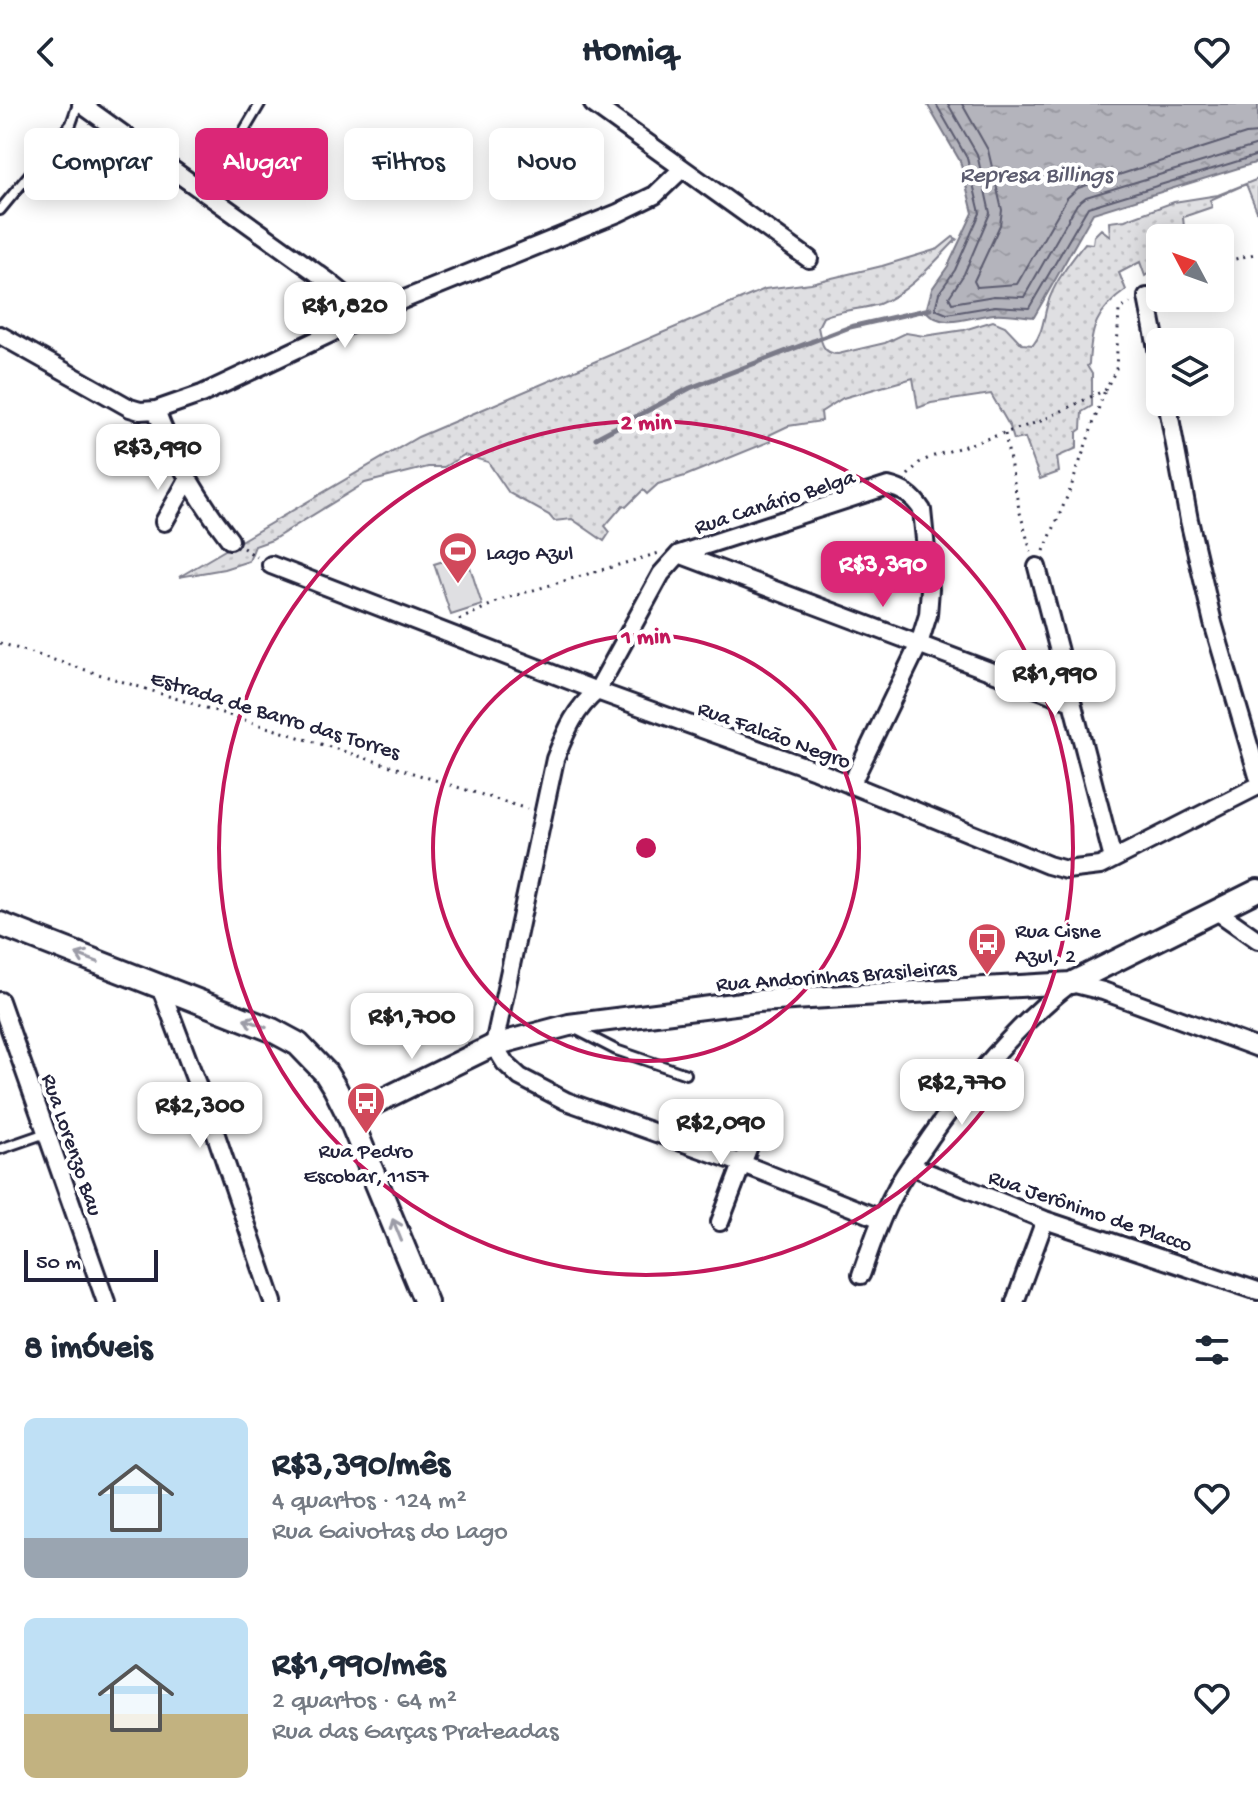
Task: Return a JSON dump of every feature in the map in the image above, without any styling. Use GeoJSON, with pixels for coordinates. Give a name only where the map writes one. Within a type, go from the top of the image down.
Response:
{"type":"FeatureCollection","features":[{"type":"Feature","properties":{"kind":"main road"},"geometry":{"type":"LineString","coordinates":[[0,924],[272,1030],[298,1044],[325,1072],[349,1116],[426,1302]]}},
{"type":"Feature","properties":{"kind":"street"},"geometry":{"type":"LineString","coordinates":[[80,104],[195,185]]}},
{"type":"Feature","properties":{"kind":"street"},"geometry":{"type":"LineString","coordinates":[[593,104],[809,259]]}},
{"type":"Feature","properties":{"kind":"street"},"geometry":{"type":"LineString","coordinates":[[0,335],[130,408],[156,410],[216,388],[370,315],[497,260],[618,213],[655,195],[682,169]]}},
{"type":"Feature","properties":{"kind":"street"},"geometry":{"type":"LineString","coordinates":[[216,200],[370,315]]}},
{"type":"Feature","properties":{"kind":"street"},"geometry":{"type":"LineString","coordinates":[[156,410],[168,444],[187,481],[230,540]]}},
{"type":"Feature","properties":{"kind":"street"},"geometry":{"type":"LineString","coordinates":[[1170,416],[1189,520],[1210,608],[1258,776]]}},
{"type":"Feature","properties":{"kind":"street"},"geometry":{"type":"LineString","coordinates":[[164,522],[187,481]]}},
{"type":"Feature","properties":{"kind":"street","name":"Rua Canário Belga"},"geometry":{"type":"LineString","coordinates":[[494,1045],[552,767],[571,720],[583,703],[597,691],[661,574],[679,554],[888,486],[903,489]]}},
{"type":"Feature","properties":{"kind":"street"},"geometry":{"type":"LineString","coordinates":[[851,785],[919,644],[928,615],[930,589],[925,524],[922,510],[903,489]]}},
{"type":"Feature","properties":{"kind":"street"},"geometry":{"type":"LineString","coordinates":[[679,554],[1072,702]]}},
{"type":"Feature","properties":{"kind":"street","name":"Rua Falcão Negro"},"geometry":{"type":"LineString","coordinates":[[271,565],[1066,870],[1100,866],[1258,786]]}},
{"type":"Feature","properties":{"kind":"street"},"geometry":{"type":"LineString","coordinates":[[1037,567],[1113,859]]}},
{"type":"Feature","properties":{"kind":"street","name":"Rua Andorinhas Brasileiras"},"geometry":{"type":"LineString","coordinates":[[349,1116],[494,1045],[569,1025],[758,1001],[1071,983],[1258,890]]}},
{"type":"Feature","properties":{"kind":"street"},"geometry":{"type":"LineString","coordinates":[[1218,912],[1258,940]]}},
{"type":"Feature","properties":{"kind":"street"},"geometry":{"type":"LineString","coordinates":[[861,1275],[881,1219],[897,1186],[949,1111],[1024,1023],[1071,983],[1103,991],[1258,1048]]}},
{"type":"Feature","properties":{"kind":"street"},"geometry":{"type":"LineString","coordinates":[[160,986],[214,1129],[273,1302]]}},
{"type":"Feature","properties":{"kind":"street","name":"Rua Lorenzo Bau"},"geometry":{"type":"LineString","coordinates":[[0,1001],[106,1302]]}},
{"type":"Feature","properties":{"kind":"street"},"geometry":{"type":"LineString","coordinates":[[494,1045],[505,1063],[520,1077],[566,1101],[743,1164],[881,1219]]}},
{"type":"Feature","properties":{"kind":"street"},"geometry":{"type":"LineString","coordinates":[[720,1222],[757,1125]]}},
{"type":"Feature","properties":{"kind":"street","name":"Rua Jerônimo de Placco"},"geometry":{"type":"LineString","coordinates":[[911,1166],[1045,1220],[1258,1291]]}},
{"type":"Feature","properties":{"kind":"street"},"geometry":{"type":"LineString","coordinates":[[1015,1302],[1045,1220]]}},
{"type":"Feature","properties":{"kind":"lane"},"geometry":{"type":"LineString","coordinates":[[0,210],[71,124],[80,104]]}},
{"type":"Feature","properties":{"kind":"lane"},"geometry":{"type":"LineString","coordinates":[[246,128],[260,104]]}},
{"type":"Feature","properties":{"kind":"lane"},"geometry":{"type":"LineString","coordinates":[[569,1025],[616,1050],[686,1074]]}},
{"type":"Feature","properties":{"kind":"lane"},"geometry":{"type":"LineString","coordinates":[[0,1149],[46,1133]]}},
{"type":"Feature","properties":{"kind":"path"},"geometry":{"type":"LineString","coordinates":[[1234,259],[1258,253]]}},
{"type":"Feature","properties":{"kind":"path"},"geometry":{"type":"LineString","coordinates":[[1037,567],[1070,490],[1105,390],[1116,370],[1119,310],[1125,304],[1146,297]]}},
{"type":"Feature","properties":{"kind":"path"},"geometry":{"type":"LineString","coordinates":[[903,489],[906,478],[919,463],[1041,421],[1105,390]]}},
{"type":"Feature","properties":{"kind":"path"},"geometry":{"type":"LineString","coordinates":[[1005,434],[1022,522],[1037,567]]}},
{"type":"Feature","properties":{"kind":"path"},"geometry":{"type":"LineString","coordinates":[[230,540],[271,565]]}},
{"type":"Feature","properties":{"kind":"path"},"geometry":{"type":"LineString","coordinates":[[445,632],[456,621],[503,599],[655,552],[679,554]]}},
{"type":"Feature","properties":{"kind":"path","name":"Estrada de Barro das Torres"},"geometry":{"type":"LineString","coordinates":[[0,643],[542,814]]}},
{"type":"Feature","properties":{"kind":"shaded area"},"geometry":{"type":"Polygon","coordinates":[[[1258,179],[1258,214],[1246,184],[1210,200],[1212,207],[1183,217],[1184,224],[1146,224],[1146,275],[1140,262],[1119,273],[1126,290],[1108,305],[1094,330],[1087,366],[1092,374],[1092,406],[1082,412],[1077,448],[1057,457],[1059,472],[1040,479],[1025,438],[1014,440],[991,394],[931,403],[918,408],[913,378],[843,398],[821,412],[822,421],[788,426],[769,435],[771,441],[658,484],[647,494],[643,490],[626,507],[623,505],[605,526],[610,532],[604,541],[572,519],[554,521],[549,515],[509,493],[488,462],[464,455],[444,467],[428,467],[365,483],[272,540],[255,546],[249,561],[179,577],[418,437],[765,289],[811,283],[882,266],[938,249],[953,237],[957,239],[930,267],[891,298],[872,306],[823,317],[818,327],[825,349],[838,354],[885,343],[906,333],[924,336],[964,330],[993,321],[1005,326],[1022,344],[1033,345],[1061,276],[1085,243],[1093,244],[1094,236],[1101,229],[1110,236],[1109,222],[1125,220],[1174,202],[1218,195],[1258,179]]]}},
{"type":"Feature","properties":{"kind":"shaded area","name":"Lago Azul"},"geometry":{"type":"Polygon","coordinates":[[[466,554],[482,605],[451,615],[434,564],[466,554]]]}},
{"type":"Feature","properties":{"kind":"water","name":"Represa Billings"},"geometry":{"type":"Polygon","coordinates":[[[927,104],[1258,104],[1258,162],[1093,213],[1034,317],[999,314],[958,321],[941,320],[926,311],[932,289],[948,266],[973,213],[960,161],[927,104]]]}},
{"type":"Feature","properties":{"kind":"waterway"},"geometry":{"type":"LineString","coordinates":[[596,438],[690,388],[850,327],[930,309]]}},
{"type":"Feature","properties":{"kind":"place","name":"Lago Azul"},"geometry":{"type":"Point","coordinates":[458,585]}},
{"type":"Feature","properties":{"kind":"place","name":"Rua Cisne Azul, 2"},"geometry":{"type":"Point","coordinates":[987,976]}},
{"type":"Feature","properties":{"kind":"place","name":"Rua Pedro Escobar, 1157"},"geometry":{"type":"Point","coordinates":[366,1135]}}]}
